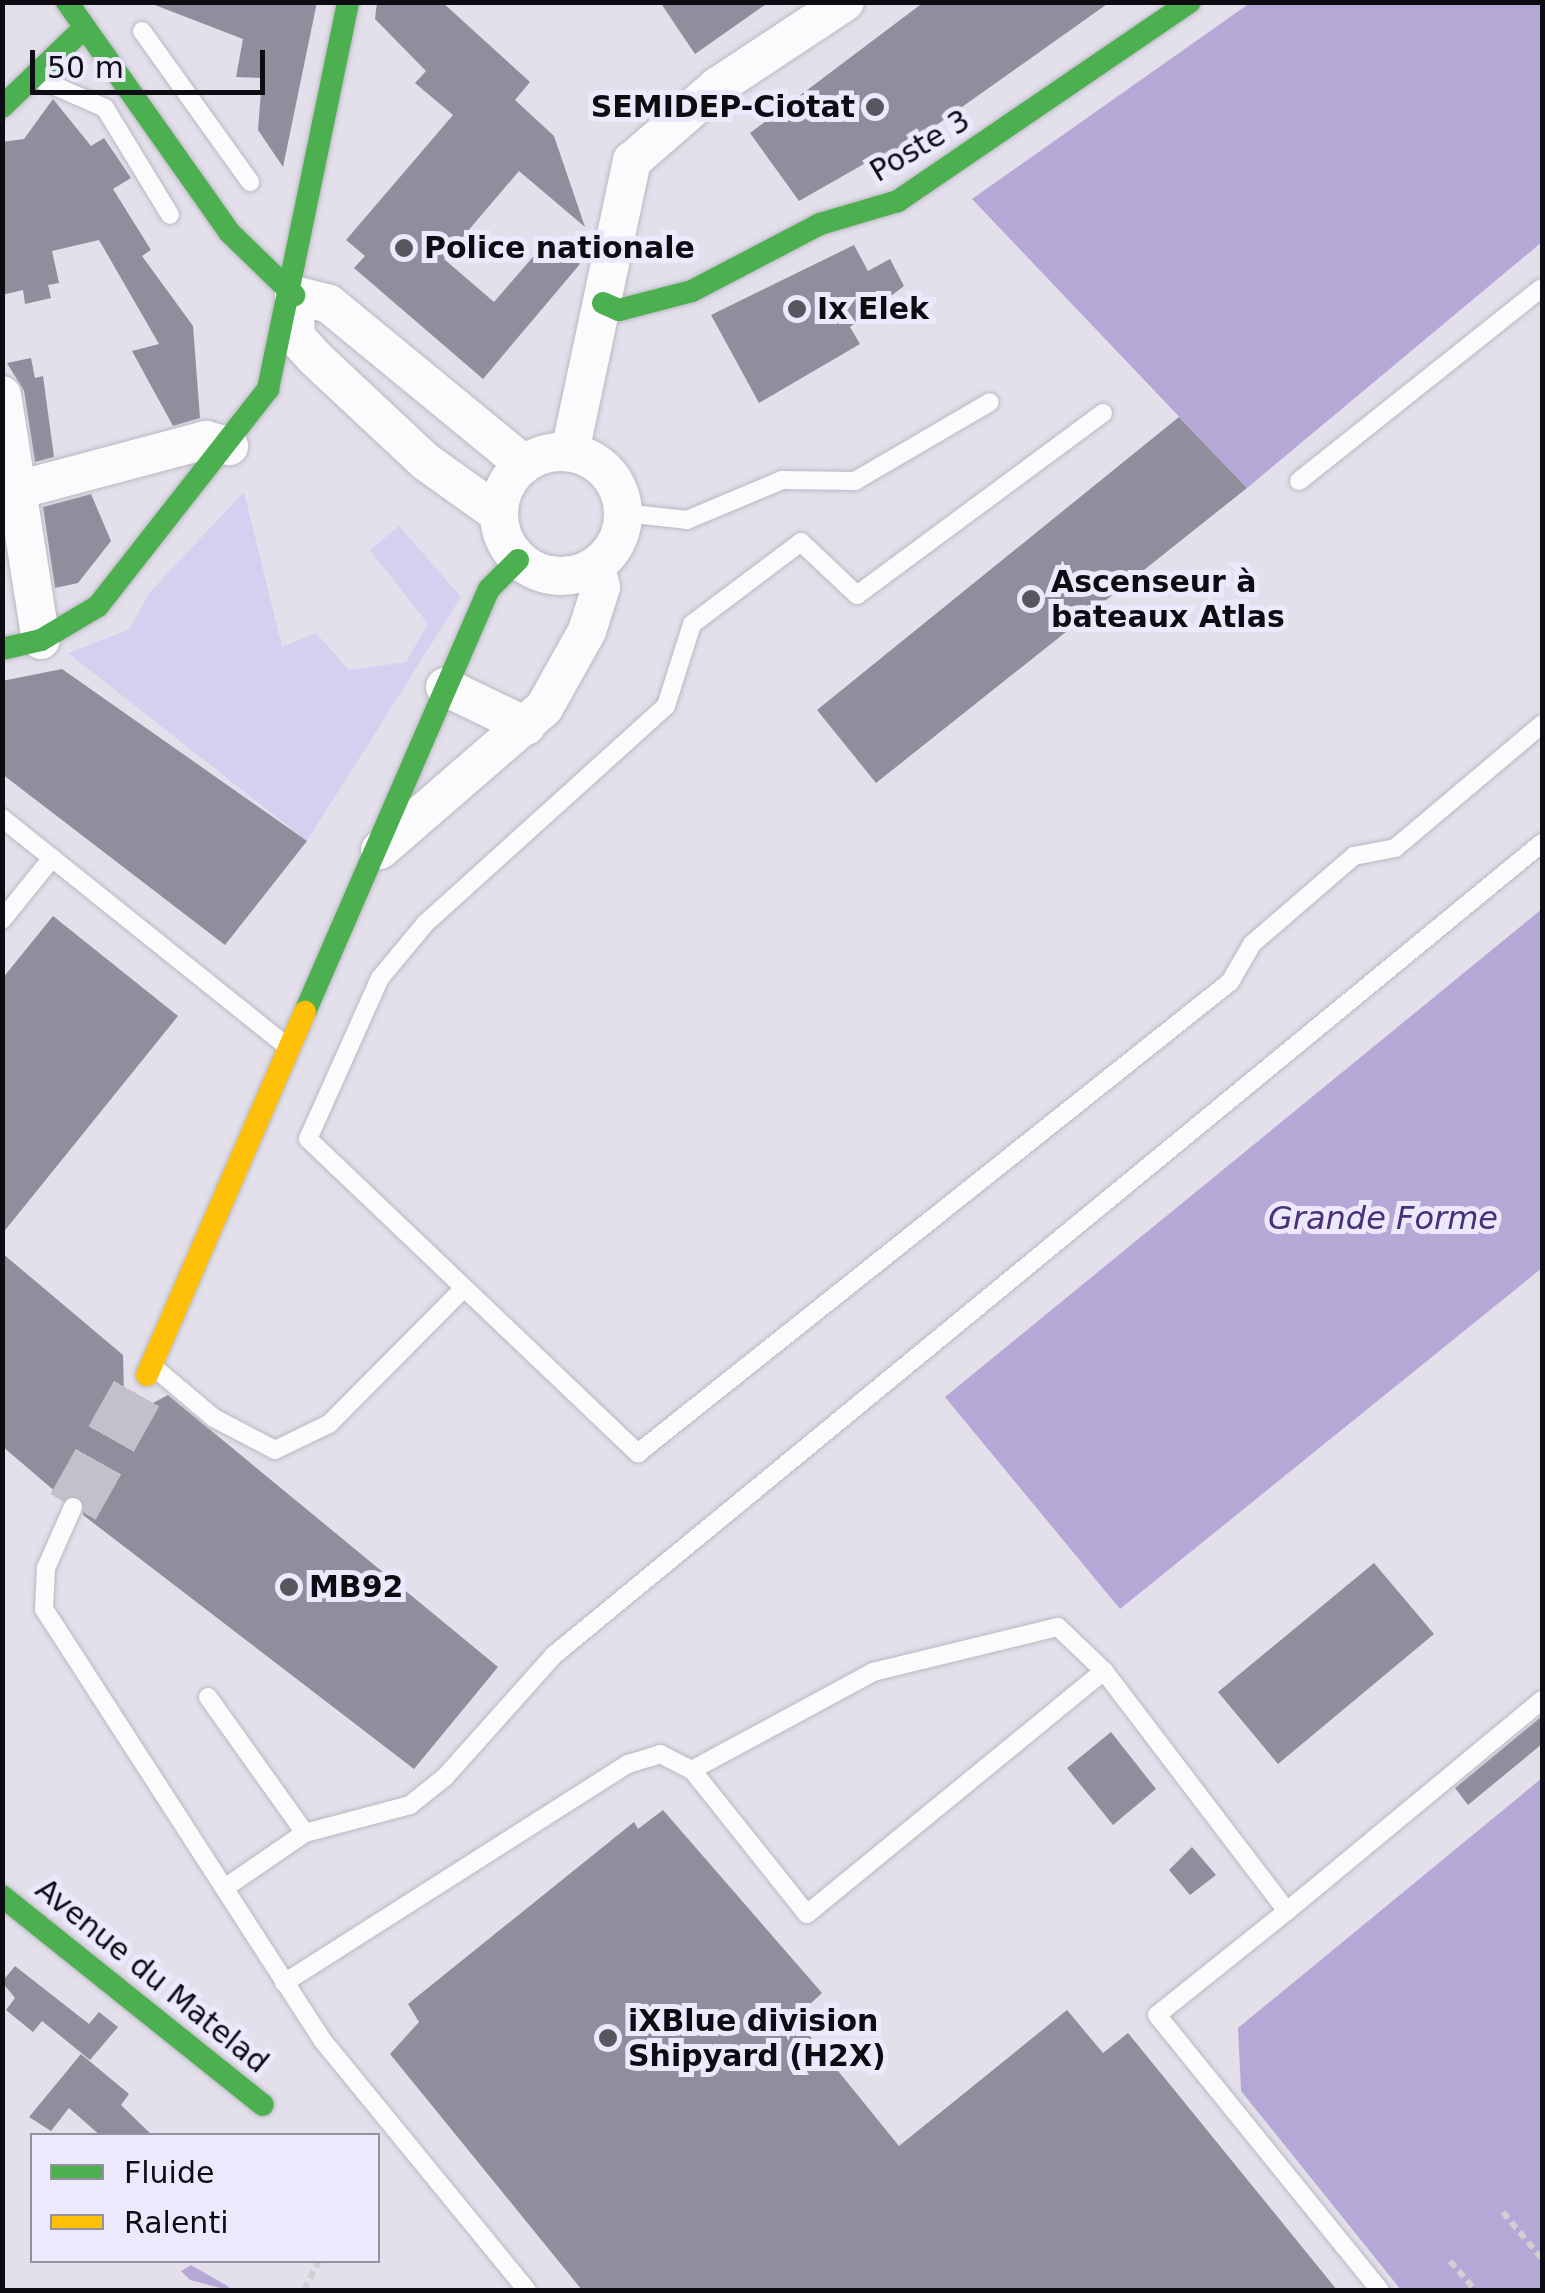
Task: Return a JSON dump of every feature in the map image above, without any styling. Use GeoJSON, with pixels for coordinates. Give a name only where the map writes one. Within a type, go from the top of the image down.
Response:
{"type":"FeatureCollection","features":[{"type":"Feature","properties":{"kind":"street"},"geometry":{"type":"LineString","coordinates":[[67,2],[228,232],[294,295],[329,304],[524,464]]}},
{"type":"Feature","properties":{"kind":"street"},"geometry":{"type":"LineString","coordinates":[[2,648],[41,640],[98,606],[230,446],[268,389],[294,295],[348,2]]}},
{"type":"Feature","properties":{"kind":"street"},"geometry":{"type":"LineString","coordinates":[[570,452],[632,161],[718,86],[845,2]]}},
{"type":"Feature","properties":{"kind":"street","name":"Poste 3"},"geometry":{"type":"LineString","coordinates":[[603,303],[619,310],[692,291],[820,224],[898,201],[1190,2]]}},
{"type":"Feature","properties":{"kind":"street"},"geometry":{"type":"LineString","coordinates":[[2,108],[84,28]]}},
{"type":"Feature","properties":{"kind":"street"},"geometry":{"type":"LineString","coordinates":[[228,232],[273,224],[307,227]]}},
{"type":"Feature","properties":{"kind":"street"},"geometry":{"type":"LineString","coordinates":[[294,295],[296,336],[426,462],[498,514],[518,560],[555,576],[596,566],[621,533],[624,512],[609,474],[570,452],[524,464],[505,485],[498,514]]}},
{"type":"Feature","properties":{"kind":"street"},"geometry":{"type":"LineString","coordinates":[[2,394],[14,491],[41,640]]}},
{"type":"Feature","properties":{"kind":"street"},"geometry":{"type":"LineString","coordinates":[[14,491],[206,440],[230,446]]}},
{"type":"Feature","properties":{"kind":"street"},"geometry":{"type":"LineString","coordinates":[[149,1371],[366,861],[489,589],[518,560]]}},
{"type":"Feature","properties":{"kind":"street"},"geometry":{"type":"LineString","coordinates":[[366,861],[526,726],[587,631],[601,587],[596,566]]}},
{"type":"Feature","properties":{"kind":"street"},"geometry":{"type":"LineString","coordinates":[[445,687],[526,726]]}},
{"type":"Feature","properties":{"kind":"street","name":"Avenue du Matelad"},"geometry":{"type":"LineString","coordinates":[[2,1896],[263,2104]]}},
{"type":"Feature","properties":{"kind":"lane"},"geometry":{"type":"LineString","coordinates":[[142,31],[250,182]]}},
{"type":"Feature","properties":{"kind":"lane"},"geometry":{"type":"LineString","coordinates":[[36,78],[105,108],[170,215]]}},
{"type":"Feature","properties":{"kind":"lane"},"geometry":{"type":"LineString","coordinates":[[147,118],[185,95]]}},
{"type":"Feature","properties":{"kind":"lane"},"geometry":{"type":"LineString","coordinates":[[1300,481],[1542,288]]}},
{"type":"Feature","properties":{"kind":"lane"},"geometry":{"type":"LineString","coordinates":[[624,512],[687,520],[782,480],[854,481],[990,402]]}},
{"type":"Feature","properties":{"kind":"lane"},"geometry":{"type":"LineString","coordinates":[[1103,412],[857,595],[801,542],[692,624],[666,706],[425,924],[380,978],[308,1138],[462,1290],[638,1453],[1230,982],[1252,944],[1354,856],[1395,848],[1542,724]]}},
{"type":"Feature","properties":{"kind":"lane"},"geometry":{"type":"LineString","coordinates":[[2,818],[289,1048]]}},
{"type":"Feature","properties":{"kind":"lane"},"geometry":{"type":"LineString","coordinates":[[226,1888],[305,1833],[422,1796],[554,1655],[1542,843]]}},
{"type":"Feature","properties":{"kind":"lane"},"geometry":{"type":"LineString","coordinates":[[2,920],[52,858]]}},
{"type":"Feature","properties":{"kind":"lane"},"geometry":{"type":"LineString","coordinates":[[149,1371],[214,1418],[275,1450],[329,1424],[462,1290]]}},
{"type":"Feature","properties":{"kind":"lane"},"geometry":{"type":"LineString","coordinates":[[73,1507],[46,1568],[44,1609],[284,1982],[527,2290]]}},
{"type":"Feature","properties":{"kind":"lane"},"geometry":{"type":"LineString","coordinates":[[692,1770],[873,1672],[1058,1627],[1104,1672],[1287,1911]]}},
{"type":"Feature","properties":{"kind":"lane"},"geometry":{"type":"LineString","coordinates":[[284,1982],[628,1764],[660,1754],[692,1770],[807,1914],[1104,1672]]}},
{"type":"Feature","properties":{"kind":"lane"},"geometry":{"type":"LineString","coordinates":[[208,1697],[305,1833]]}},
{"type":"Feature","properties":{"kind":"lane"},"geometry":{"type":"LineString","coordinates":[[1380,2290],[1157,2016],[1542,1700]]}},
{"type":"Feature","properties":{"kind":"path"},"geometry":{"type":"LineString","coordinates":[[1503,2212],[1542,2259]]}},
{"type":"Feature","properties":{"kind":"path"},"geometry":{"type":"LineString","coordinates":[[1450,2262],[1475,2290]]}},
{"type":"Feature","properties":{"kind":"path"},"geometry":{"type":"LineString","coordinates":[[304,2290],[318,2263]]}},
{"type":"Feature","properties":{"kind":"shaded area"},"geometry":{"type":"Polygon","coordinates":[[[244,492],[282,647],[316,633],[349,670],[406,662],[428,624],[370,550],[399,526],[461,597],[307,841],[68,653],[128,630],[150,592],[244,492]]]}},
{"type":"Feature","properties":{"kind":"water"},"geometry":{"type":"Polygon","coordinates":[[[1250,3],[1542,3],[1542,242],[1247,488],[972,199],[1250,3]]]}},
{"type":"Feature","properties":{"kind":"water","name":"Grande Forme"},"geometry":{"type":"Polygon","coordinates":[[[1542,909],[1542,1268],[1120,1609],[945,1397],[1542,909]]]}},
{"type":"Feature","properties":{"kind":"water"},"geometry":{"type":"Polygon","coordinates":[[[1542,1778],[1542,2290],[1401,2290],[1241,2091],[1238,2028],[1542,1778]]]}},
{"type":"Feature","properties":{"kind":"water"},"geometry":{"type":"Polygon","coordinates":[[[191,2265],[229,2287],[228,2290],[190,2280],[181,2271],[191,2265]]]}},
{"type":"Feature","properties":{"kind":"building"},"geometry":{"type":"Polygon","coordinates":[[[147,2],[317,2],[283,167],[258,130],[262,78],[236,77],[243,39],[147,2]]]}},
{"type":"Feature","properties":{"kind":"building"},"geometry":{"type":"Polygon","coordinates":[[[377,2],[442,2],[530,82],[515,100],[554,136],[585,227],[519,171],[444,259],[494,302],[551,236],[580,264],[483,379],[354,268],[365,256],[346,240],[453,115],[415,83],[426,71],[375,19],[377,2]]]}},
{"type":"Feature","properties":{"kind":"building"},"geometry":{"type":"Polygon","coordinates":[[[660,2],[769,2],[695,54],[660,2]]]}},
{"type":"Feature","properties":{"kind":"building","name":"SEMIDEP-Ciotat"},"geometry":{"type":"Polygon","coordinates":[[[924,2],[1110,2],[883,163],[878,156],[799,201],[750,133],[924,2]]]}},
{"type":"Feature","properties":{"kind":"building"},"geometry":{"type":"Polygon","coordinates":[[[53,99],[91,146],[104,138],[131,178],[113,189],[151,250],[142,256],[193,326],[200,418],[173,426],[132,351],[159,344],[99,240],[52,251],[59,283],[48,285],[51,298],[25,304],[23,290],[2,295],[2,142],[24,139],[53,99]]]}},
{"type":"Feature","properties":{"kind":"building"},"geometry":{"type":"Polygon","coordinates":[[[854,245],[868,271],[890,259],[904,286],[850,327],[860,344],[759,403],[711,315],[854,245]]]}},
{"type":"Feature","properties":{"kind":"building"},"geometry":{"type":"Polygon","coordinates":[[[31,358],[35,378],[43,376],[54,457],[35,462],[24,391],[7,363],[31,358]]]}},
{"type":"Feature","properties":{"kind":"building","name":"Ascenseur à bateaux Atlas"},"geometry":{"type":"Polygon","coordinates":[[[1179,417],[1247,488],[876,783],[817,710],[1179,417]]]}},
{"type":"Feature","properties":{"kind":"building"},"geometry":{"type":"Polygon","coordinates":[[[91,494],[111,541],[78,583],[55,588],[43,507],[91,494]]]}},
{"type":"Feature","properties":{"kind":"building"},"geometry":{"type":"Polygon","coordinates":[[[62,669],[307,841],[225,945],[2,774],[2,681],[62,669]]]}},
{"type":"Feature","properties":{"kind":"building"},"geometry":{"type":"Polygon","coordinates":[[[53,916],[178,1016],[2,1234],[2,979],[53,916]]]}},
{"type":"Feature","properties":{"kind":"building","name":"MB92"},"geometry":{"type":"Polygon","coordinates":[[[2,1253],[123,1355],[124,1394],[149,1405],[168,1395],[498,1667],[414,1769],[83,1515],[79,1496],[64,1499],[2,1446],[2,1253]]]}},
{"type":"Feature","properties":{"kind":"building"},"geometry":{"type":"Polygon","coordinates":[[[1374,1563],[1434,1634],[1278,1764],[1218,1692],[1374,1563]]]}},
{"type":"Feature","properties":{"kind":"building"},"geometry":{"type":"Polygon","coordinates":[[[1542,1716],[1542,1744],[1468,1805],[1455,1788],[1542,1716]]]}},
{"type":"Feature","properties":{"kind":"building"},"geometry":{"type":"Polygon","coordinates":[[[1111,1732],[1156,1789],[1113,1825],[1067,1768],[1111,1732]]]}},
{"type":"Feature","properties":{"kind":"building","name":"iXBlue division Shipyard (H2X)"},"geometry":{"type":"Polygon","coordinates":[[[663,1810],[822,1993],[795,2018],[899,2146],[1067,2010],[1103,2053],[1128,2033],[1337,2290],[582,2290],[390,2054],[419,2022],[408,2004],[634,1822],[638,1829],[663,1810]]]}},
{"type":"Feature","properties":{"kind":"building"},"geometry":{"type":"Polygon","coordinates":[[[1192,1847],[1216,1875],[1190,1895],[1169,1870],[1192,1847]]]}},
{"type":"Feature","properties":{"kind":"building"},"geometry":{"type":"Polygon","coordinates":[[[15,1966],[89,2024],[99,2012],[118,2027],[90,2060],[42,2021],[33,2032],[6,2010],[15,1998],[2,1982],[15,1966]]]}},
{"type":"Feature","properties":{"kind":"building"},"geometry":{"type":"Polygon","coordinates":[[[81,2054],[129,2094],[121,2105],[150,2133],[98,2133],[69,2108],[51,2131],[29,2117],[81,2054]]]}},
{"type":"Feature","properties":{"kind":"tunnel"},"geometry":{"type":"LineString","coordinates":[[73,1507],[147,1375]]}},
{"type":"Feature","properties":{"kind":"traffic: fast"},"geometry":{"type":"LineString","coordinates":[[67,2],[229,232],[294,295]]}},
{"type":"Feature","properties":{"kind":"traffic: fast"},"geometry":{"type":"LineString","coordinates":[[2,649],[41,640],[98,606],[268,389],[348,2]]}},
{"type":"Feature","properties":{"kind":"traffic: fast"},"geometry":{"type":"LineString","coordinates":[[603,303],[619,310],[692,291],[820,224],[898,201],[1190,2]]}},
{"type":"Feature","properties":{"kind":"traffic: fast"},"geometry":{"type":"LineString","coordinates":[[2,107],[84,28]]}},
{"type":"Feature","properties":{"kind":"traffic: fast"},"geometry":{"type":"LineString","coordinates":[[305,1012],[489,589],[518,560]]}},
{"type":"Feature","properties":{"kind":"traffic: fast"},"geometry":{"type":"LineString","coordinates":[[2,1896],[263,2105]]}},
{"type":"Feature","properties":{"kind":"traffic: slow"},"geometry":{"type":"LineString","coordinates":[[147,1375],[305,1012]]}},
{"type":"Feature","properties":{"kind":"place","name":"SEMIDEP-Ciotat"},"geometry":{"type":"Point","coordinates":[875,107]}},
{"type":"Feature","properties":{"kind":"place","name":"Police nationale"},"geometry":{"type":"Point","coordinates":[404,248]}},
{"type":"Feature","properties":{"kind":"place","name":"Ix Elek"},"geometry":{"type":"Point","coordinates":[797,309]}},
{"type":"Feature","properties":{"kind":"place","name":"Ascenseur à bateaux Atlas"},"geometry":{"type":"Point","coordinates":[1031,599]}},
{"type":"Feature","properties":{"kind":"place","name":"MB92"},"geometry":{"type":"Point","coordinates":[289,1587]}},
{"type":"Feature","properties":{"kind":"place","name":"iXBlue division Shipyard (H2X)"},"geometry":{"type":"Point","coordinates":[608,2038]}}]}
